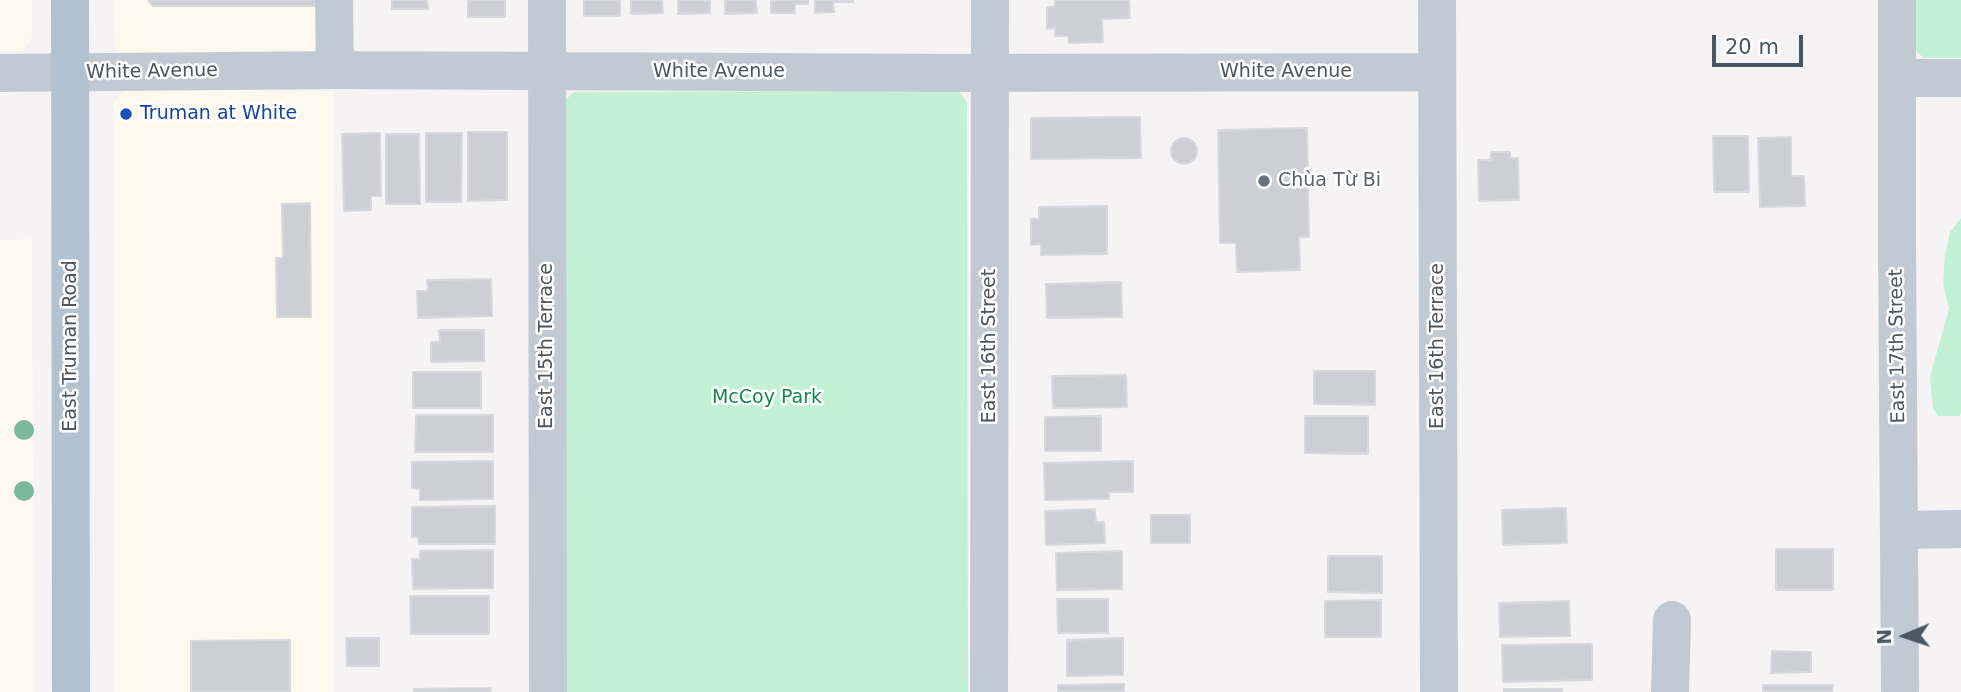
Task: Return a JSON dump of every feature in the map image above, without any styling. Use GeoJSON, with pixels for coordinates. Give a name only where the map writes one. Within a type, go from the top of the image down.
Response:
{"type":"FeatureCollection","features":[{"type":"Feature","properties":{"kind":"main road","name":"East Truman Road"},"geometry":{"type":"LineString","coordinates":[[70,0],[71,692]]}},
{"type":"Feature","properties":{"kind":"street"},"geometry":{"type":"LineString","coordinates":[[334,0],[335,70]]}},
{"type":"Feature","properties":{"kind":"street","name":"East 15th Terrace"},"geometry":{"type":"LineString","coordinates":[[547,0],[548,692]]}},
{"type":"Feature","properties":{"kind":"street","name":"East 16th Street"},"geometry":{"type":"LineString","coordinates":[[989,692],[990,0]]}},
{"type":"Feature","properties":{"kind":"street","name":"East 16th Terrace"},"geometry":{"type":"LineString","coordinates":[[1437,0],[1439,692]]}},
{"type":"Feature","properties":{"kind":"street","name":"East 17th Street"},"geometry":{"type":"LineString","coordinates":[[1897,0],[1900,692]]}},
{"type":"Feature","properties":{"kind":"street","name":"White Avenue"},"geometry":{"type":"LineString","coordinates":[[0,73],[335,70],[1437,72]]}},
{"type":"Feature","properties":{"kind":"street"},"geometry":{"type":"LineString","coordinates":[[1897,78],[1961,78]]}},
{"type":"Feature","properties":{"kind":"street"},"geometry":{"type":"LineString","coordinates":[[1900,530],[1961,529]]}},
{"type":"Feature","properties":{"kind":"street"},"geometry":{"type":"LineString","coordinates":[[1670,692],[1672,620]]}},
{"type":"Feature","properties":{"kind":"shaded area"},"geometry":{"type":"Polygon","coordinates":[[[0,0],[32,0],[32,37],[24,51],[0,51],[0,0]]]}},
{"type":"Feature","properties":{"kind":"shaded area"},"geometry":{"type":"Polygon","coordinates":[[[113,0],[336,0],[335,54],[123,54],[116,50],[113,0]]]}},
{"type":"Feature","properties":{"kind":"shaded area"},"geometry":{"type":"Polygon","coordinates":[[[127,88],[334,91],[334,692],[114,692],[114,101],[127,88]]]}},
{"type":"Feature","properties":{"kind":"shaded area"},"geometry":{"type":"Polygon","coordinates":[[[32,239],[34,692],[0,692],[0,240],[32,239]]]}},
{"type":"Feature","properties":{"kind":"green space"},"geometry":{"type":"Polygon","coordinates":[[[1913,0],[1961,0],[1961,58],[1924,58],[1913,49],[1913,0]]]}},
{"type":"Feature","properties":{"kind":"green space","name":"McCoy Park"},"geometry":{"type":"Polygon","coordinates":[[[958,91],[967,102],[968,692],[567,692],[564,101],[574,92],[958,91]]]}},
{"type":"Feature","properties":{"kind":"green space"},"geometry":{"type":"Polygon","coordinates":[[[1961,218],[1961,413],[1959,416],[1938,416],[1933,408],[1930,377],[1949,309],[1943,284],[1945,256],[1950,232],[1961,218]]]}},
{"type":"Feature","properties":{"kind":"building"},"geometry":{"type":"Polygon","coordinates":[[[148,0],[319,0],[319,6],[153,6],[148,0]]]}},
{"type":"Feature","properties":{"kind":"building"},"geometry":{"type":"Polygon","coordinates":[[[392,0],[427,0],[428,9],[392,9],[392,0]]]}},
{"type":"Feature","properties":{"kind":"building"},"geometry":{"type":"Polygon","coordinates":[[[468,0],[505,0],[505,17],[468,17],[468,0]]]}},
{"type":"Feature","properties":{"kind":"building"},"geometry":{"type":"Polygon","coordinates":[[[584,0],[620,0],[620,16],[584,16],[584,0]]]}},
{"type":"Feature","properties":{"kind":"building"},"geometry":{"type":"Polygon","coordinates":[[[631,0],[662,0],[663,13],[631,14],[631,0]]]}},
{"type":"Feature","properties":{"kind":"building"},"geometry":{"type":"Polygon","coordinates":[[[678,0],[710,0],[710,13],[678,14],[678,0]]]}},
{"type":"Feature","properties":{"kind":"building"},"geometry":{"type":"Polygon","coordinates":[[[725,0],[756,0],[757,13],[725,14],[725,0]]]}},
{"type":"Feature","properties":{"kind":"building"},"geometry":{"type":"Polygon","coordinates":[[[771,0],[808,0],[808,4],[795,4],[795,13],[771,13],[771,0]]]}},
{"type":"Feature","properties":{"kind":"building"},"geometry":{"type":"Polygon","coordinates":[[[815,0],[853,2],[833,2],[834,12],[815,13],[815,0]]]}},
{"type":"Feature","properties":{"kind":"building"},"geometry":{"type":"Polygon","coordinates":[[[1055,0],[1129,0],[1130,18],[1102,19],[1103,42],[1069,43],[1068,36],[1055,36],[1055,28],[1047,29],[1047,7],[1055,7],[1055,0]]]}},
{"type":"Feature","properties":{"kind":"building"},"geometry":{"type":"Polygon","coordinates":[[[1140,117],[1141,158],[1031,159],[1031,118],[1140,117]]]}},
{"type":"Feature","properties":{"kind":"building","name":"Chùa Từ Bi"},"geometry":{"type":"Polygon","coordinates":[[[1307,128],[1309,237],[1299,237],[1300,270],[1237,272],[1236,243],[1220,243],[1218,130],[1307,128]]]}},
{"type":"Feature","properties":{"kind":"building"},"geometry":{"type":"Polygon","coordinates":[[[468,132],[507,132],[507,200],[468,201],[468,132]]]}},
{"type":"Feature","properties":{"kind":"building"},"geometry":{"type":"Polygon","coordinates":[[[380,133],[381,196],[371,196],[371,210],[344,211],[342,134],[380,133]]]}},
{"type":"Feature","properties":{"kind":"building"},"geometry":{"type":"Polygon","coordinates":[[[426,133],[462,133],[461,202],[426,202],[426,133]]]}},
{"type":"Feature","properties":{"kind":"building"},"geometry":{"type":"Polygon","coordinates":[[[386,134],[419,134],[420,204],[386,204],[386,134]]]}},
{"type":"Feature","properties":{"kind":"building"},"geometry":{"type":"Polygon","coordinates":[[[1713,136],[1748,136],[1749,192],[1714,192],[1713,136]]]}},
{"type":"Feature","properties":{"kind":"building"},"geometry":{"type":"Polygon","coordinates":[[[1791,137],[1791,176],[1804,176],[1805,206],[1760,207],[1758,138],[1791,137]]]}},
{"type":"Feature","properties":{"kind":"building"},"geometry":{"type":"Polygon","coordinates":[[[1184,138],[1193,142],[1197,151],[1193,160],[1184,164],[1175,160],[1171,151],[1175,142],[1184,138]]]}},
{"type":"Feature","properties":{"kind":"building"},"geometry":{"type":"Polygon","coordinates":[[[1491,152],[1510,152],[1510,158],[1518,158],[1519,200],[1479,201],[1478,160],[1491,160],[1491,152]]]}},
{"type":"Feature","properties":{"kind":"building"},"geometry":{"type":"Polygon","coordinates":[[[310,203],[311,317],[277,317],[276,258],[283,258],[282,204],[310,203]]]}},
{"type":"Feature","properties":{"kind":"building"},"geometry":{"type":"Polygon","coordinates":[[[1107,206],[1107,254],[1041,255],[1041,244],[1031,245],[1031,219],[1039,219],[1039,207],[1107,206]]]}},
{"type":"Feature","properties":{"kind":"building"},"geometry":{"type":"Polygon","coordinates":[[[491,279],[492,316],[418,318],[417,291],[428,291],[427,280],[491,279]]]}},
{"type":"Feature","properties":{"kind":"building"},"geometry":{"type":"Polygon","coordinates":[[[1121,282],[1122,317],[1047,318],[1046,284],[1121,282]]]}},
{"type":"Feature","properties":{"kind":"building"},"geometry":{"type":"Polygon","coordinates":[[[439,330],[484,330],[484,361],[431,362],[431,342],[440,342],[439,330]]]}},
{"type":"Feature","properties":{"kind":"building"},"geometry":{"type":"Polygon","coordinates":[[[1314,371],[1375,371],[1375,405],[1314,404],[1314,371]]]}},
{"type":"Feature","properties":{"kind":"building"},"geometry":{"type":"Polygon","coordinates":[[[413,372],[481,372],[481,408],[413,408],[413,372]]]}},
{"type":"Feature","properties":{"kind":"building"},"geometry":{"type":"Polygon","coordinates":[[[1126,375],[1127,407],[1053,408],[1052,376],[1126,375]]]}},
{"type":"Feature","properties":{"kind":"building"},"geometry":{"type":"Polygon","coordinates":[[[416,415],[493,415],[493,452],[415,452],[416,415]]]}},
{"type":"Feature","properties":{"kind":"building"},"geometry":{"type":"Polygon","coordinates":[[[1101,416],[1101,451],[1045,451],[1045,417],[1101,416]]]}},
{"type":"Feature","properties":{"kind":"building"},"geometry":{"type":"Polygon","coordinates":[[[1305,416],[1368,416],[1368,454],[1305,453],[1305,416]]]}},
{"type":"Feature","properties":{"kind":"building"},"geometry":{"type":"Polygon","coordinates":[[[493,461],[493,499],[420,500],[420,489],[412,488],[412,462],[493,461]]]}},
{"type":"Feature","properties":{"kind":"building"},"geometry":{"type":"Polygon","coordinates":[[[1133,461],[1133,492],[1109,492],[1109,499],[1045,500],[1044,463],[1133,461]]]}},
{"type":"Feature","properties":{"kind":"building"},"geometry":{"type":"Polygon","coordinates":[[[495,506],[495,544],[419,544],[418,537],[412,537],[412,507],[495,506]]]}},
{"type":"Feature","properties":{"kind":"building"},"geometry":{"type":"Polygon","coordinates":[[[1566,508],[1567,543],[1503,545],[1502,510],[1566,508]]]}},
{"type":"Feature","properties":{"kind":"building"},"geometry":{"type":"Polygon","coordinates":[[[1095,509],[1096,522],[1104,522],[1105,543],[1046,545],[1045,511],[1095,509]]]}},
{"type":"Feature","properties":{"kind":"building"},"geometry":{"type":"Polygon","coordinates":[[[1151,515],[1190,515],[1190,543],[1151,543],[1151,515]]]}},
{"type":"Feature","properties":{"kind":"building"},"geometry":{"type":"Polygon","coordinates":[[[1776,549],[1833,549],[1833,590],[1776,590],[1776,549]]]}},
{"type":"Feature","properties":{"kind":"building"},"geometry":{"type":"Polygon","coordinates":[[[493,550],[493,588],[413,589],[412,559],[420,559],[420,551],[493,550]]]}},
{"type":"Feature","properties":{"kind":"building"},"geometry":{"type":"Polygon","coordinates":[[[1122,551],[1122,589],[1057,590],[1056,553],[1122,551]]]}},
{"type":"Feature","properties":{"kind":"building"},"geometry":{"type":"Polygon","coordinates":[[[1328,556],[1382,556],[1382,593],[1328,592],[1328,556]]]}},
{"type":"Feature","properties":{"kind":"building"},"geometry":{"type":"Polygon","coordinates":[[[410,596],[489,596],[489,634],[411,634],[410,596]]]}},
{"type":"Feature","properties":{"kind":"building"},"geometry":{"type":"Polygon","coordinates":[[[1057,599],[1108,599],[1108,633],[1058,633],[1057,599]]]}},
{"type":"Feature","properties":{"kind":"building"},"geometry":{"type":"Polygon","coordinates":[[[1381,600],[1381,637],[1325,637],[1325,601],[1381,600]]]}},
{"type":"Feature","properties":{"kind":"building"},"geometry":{"type":"Polygon","coordinates":[[[1569,601],[1570,636],[1500,637],[1499,603],[1569,601]]]}},
{"type":"Feature","properties":{"kind":"building"},"geometry":{"type":"Polygon","coordinates":[[[346,638],[379,638],[379,666],[347,666],[346,638]]]}},
{"type":"Feature","properties":{"kind":"building"},"geometry":{"type":"Polygon","coordinates":[[[1123,638],[1123,675],[1067,676],[1067,640],[1123,638]]]}},
{"type":"Feature","properties":{"kind":"building"},"geometry":{"type":"Polygon","coordinates":[[[290,640],[290,692],[191,692],[191,641],[290,640]]]}},
{"type":"Feature","properties":{"kind":"building"},"geometry":{"type":"Polygon","coordinates":[[[1592,644],[1592,680],[1503,682],[1502,645],[1592,644]]]}},
{"type":"Feature","properties":{"kind":"building"},"geometry":{"type":"Polygon","coordinates":[[[1772,651],[1811,652],[1811,672],[1771,673],[1772,651]]]}},
{"type":"Feature","properties":{"kind":"building"},"geometry":{"type":"Polygon","coordinates":[[[1124,684],[1124,692],[1058,692],[1058,685],[1124,684]]]}},
{"type":"Feature","properties":{"kind":"building"},"geometry":{"type":"Polygon","coordinates":[[[1763,685],[1833,685],[1832,692],[1763,692],[1763,685]]]}},
{"type":"Feature","properties":{"kind":"building"},"geometry":{"type":"Polygon","coordinates":[[[490,688],[491,692],[414,692],[414,689],[490,688]]]}},
{"type":"Feature","properties":{"kind":"building"},"geometry":{"type":"Polygon","coordinates":[[[1504,689],[1562,689],[1562,692],[1504,692],[1504,689]]]}},
{"type":"Feature","properties":{"kind":"place","name":"Truman at White"},"geometry":{"type":"Point","coordinates":[126,114]}},
{"type":"Feature","properties":{"kind":"place","name":"Chùa Từ Bi"},"geometry":{"type":"Point","coordinates":[1264,181]}}]}
